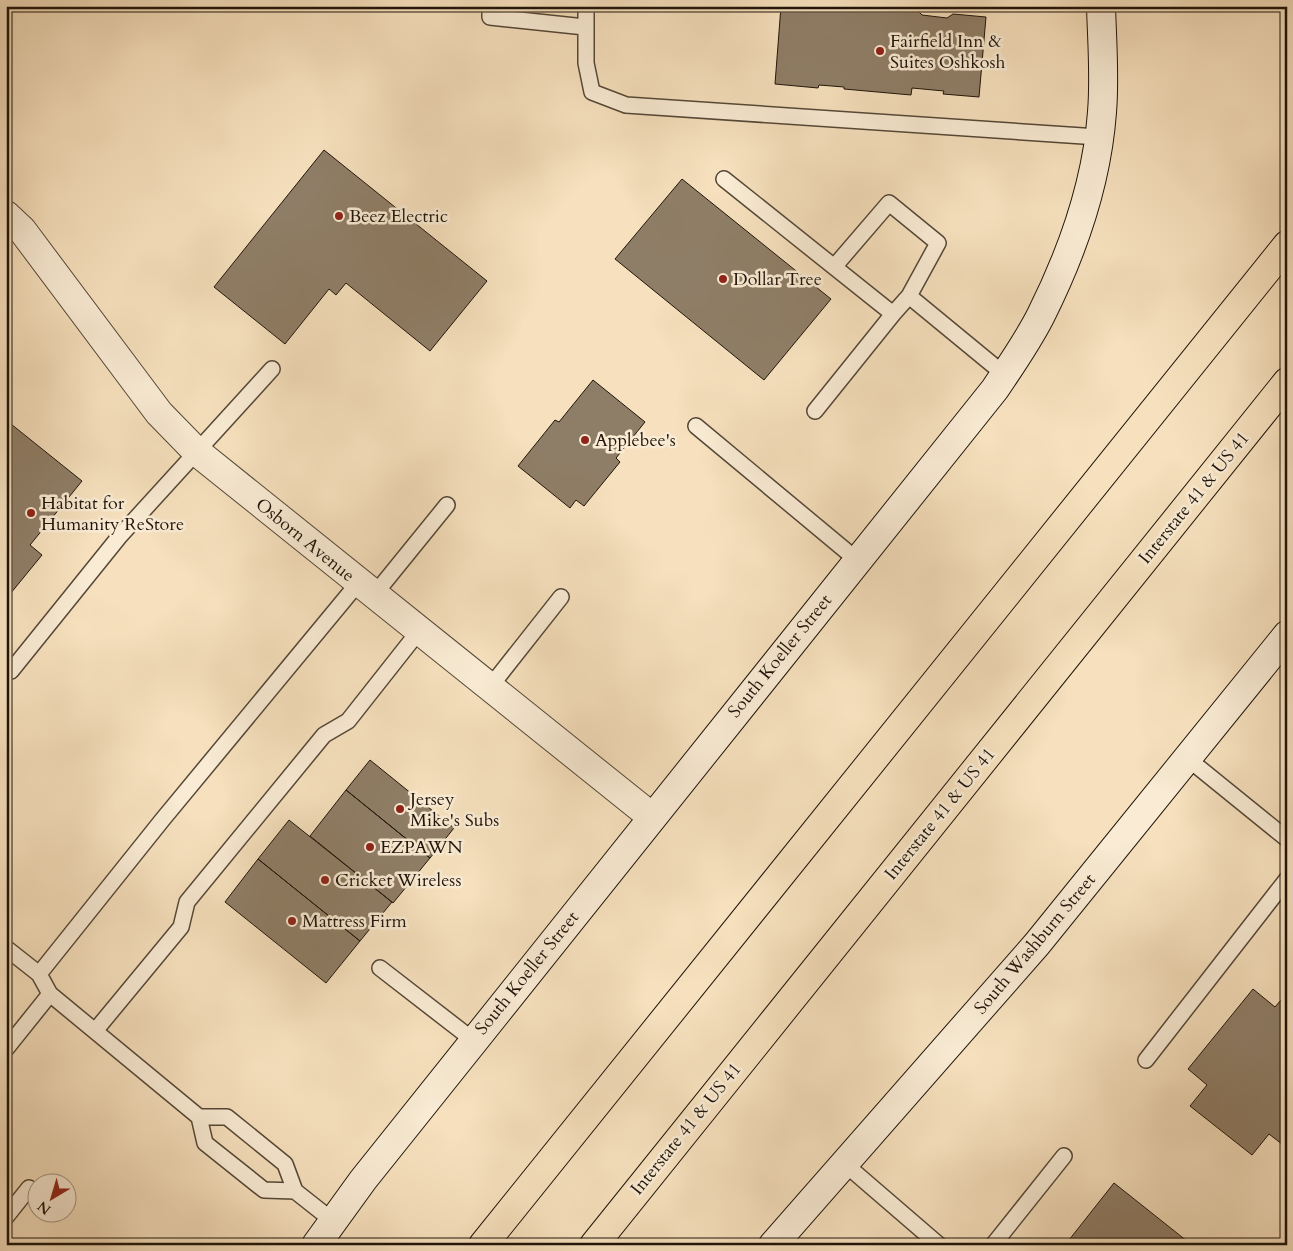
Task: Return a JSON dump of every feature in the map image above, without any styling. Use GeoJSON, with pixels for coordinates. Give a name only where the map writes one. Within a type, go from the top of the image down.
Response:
{"type":"FeatureCollection","features":[{"type":"Feature","properties":{"kind":"highway"},"geometry":{"type":"LineString","coordinates":[[483,1245],[1287,245]]}},
{"type":"Feature","properties":{"kind":"highway","name":"Interstate 41 & US 41"},"geometry":{"type":"LineString","coordinates":[[594,1245],[1287,382]]}},
{"type":"Feature","properties":{"kind":"street","name":"South Koeller Street"},"geometry":{"type":"LineString","coordinates":[[316,1245],[363,1180],[473,1040],[1005,375],[1041,315],[1069,252],[1093,168],[1102,113],[1104,67],[1101,6]]}},
{"type":"Feature","properties":{"kind":"street","name":"Osborn Avenue"},"geometry":{"type":"LineString","coordinates":[[6,215],[32,243],[159,413],[197,452],[652,817]]}},
{"type":"Feature","properties":{"kind":"street","name":"South Washburn Street"},"geometry":{"type":"LineString","coordinates":[[775,1244],[1037,944],[1287,635]]}},
{"type":"Feature","properties":{"kind":"lane"},"geometry":{"type":"LineString","coordinates":[[490,6],[490,17],[585,27]]}},
{"type":"Feature","properties":{"kind":"lane"},"geometry":{"type":"LineString","coordinates":[[586,6],[586,62],[592,92],[626,105],[1098,138]]}},
{"type":"Feature","properties":{"kind":"lane"},"geometry":{"type":"LineString","coordinates":[[724,179],[893,314]]}},
{"type":"Feature","properties":{"kind":"lane"},"geometry":{"type":"LineString","coordinates":[[815,411],[909,296],[938,243],[889,203],[834,267]]}},
{"type":"Feature","properties":{"kind":"lane"},"geometry":{"type":"LineString","coordinates":[[909,296],[1005,375]]}},
{"type":"Feature","properties":{"kind":"lane"},"geometry":{"type":"LineString","coordinates":[[11,670],[114,543],[272,368]]}},
{"type":"Feature","properties":{"kind":"lane"},"geometry":{"type":"LineString","coordinates":[[696,426],[857,560]]}},
{"type":"Feature","properties":{"kind":"lane"},"geometry":{"type":"LineString","coordinates":[[40,974],[162,819],[366,588],[447,505]]}},
{"type":"Feature","properties":{"kind":"lane"},"geometry":{"type":"LineString","coordinates":[[490,687],[561,597]]}},
{"type":"Feature","properties":{"kind":"lane"},"geometry":{"type":"LineString","coordinates":[[94,1031],[181,927],[187,902],[324,734],[348,721],[419,631]]}},
{"type":"Feature","properties":{"kind":"lane"},"geometry":{"type":"LineString","coordinates":[[1187,758],[1287,838]]}},
{"type":"Feature","properties":{"kind":"lane"},"geometry":{"type":"LineString","coordinates":[[1146,1060],[1287,879]]}},
{"type":"Feature","properties":{"kind":"lane"},"geometry":{"type":"LineString","coordinates":[[6,948],[40,974],[50,994],[199,1117],[205,1143],[264,1190],[295,1191]]}},
{"type":"Feature","properties":{"kind":"lane"},"geometry":{"type":"LineString","coordinates":[[380,968],[473,1040]]}},
{"type":"Feature","properties":{"kind":"lane"},"geometry":{"type":"LineString","coordinates":[[6,1048],[50,994]]}},
{"type":"Feature","properties":{"kind":"lane"},"geometry":{"type":"LineString","coordinates":[[199,1117],[227,1117],[285,1164],[295,1191],[333,1221]]}},
{"type":"Feature","properties":{"kind":"lane"},"geometry":{"type":"LineString","coordinates":[[993,1245],[1064,1156]]}},
{"type":"Feature","properties":{"kind":"lane"},"geometry":{"type":"LineString","coordinates":[[845,1164],[939,1245]]}},
{"type":"Feature","properties":{"kind":"lane"},"geometry":{"type":"LineString","coordinates":[[6,1217],[28,1189]]}},
{"type":"Feature","properties":{"kind":"building","name":"Fairfield Inn & Suites Oshkosh"},"geometry":{"type":"Polygon","coordinates":[[[781,6],[822,6],[847,10],[851,6],[881,8],[881,6],[905,6],[905,9],[918,11],[922,15],[947,18],[953,14],[986,17],[979,97],[943,94],[944,91],[912,88],[911,95],[844,89],[844,87],[819,85],[818,88],[775,84],[781,6]]]}},
{"type":"Feature","properties":{"kind":"building","name":"Beez Electric"},"geometry":{"type":"Polygon","coordinates":[[[324,150],[487,281],[430,351],[346,283],[336,295],[329,289],[285,344],[214,287],[324,150]]]}},
{"type":"Feature","properties":{"kind":"building","name":"Dollar Tree"},"geometry":{"type":"Polygon","coordinates":[[[682,179],[831,299],[764,380],[615,259],[682,179]]]}},
{"type":"Feature","properties":{"kind":"building","name":"Applebee's"},"geometry":{"type":"Polygon","coordinates":[[[593,380],[645,422],[616,458],[620,462],[584,506],[576,500],[570,508],[518,466],[555,420],[559,422],[593,380]]]}},
{"type":"Feature","properties":{"kind":"building","name":"Habitat for Humanity ReStore"},"geometry":{"type":"Polygon","coordinates":[[[6,420],[82,481],[30,545],[42,555],[6,599],[6,420]]]}},
{"type":"Feature","properties":{"kind":"building","name":"Jersey Mike's Subs"},"geometry":{"type":"Polygon","coordinates":[[[370,760],[454,828],[430,858],[346,790],[370,760]]]}},
{"type":"Feature","properties":{"kind":"building","name":"EZPAWN"},"geometry":{"type":"Polygon","coordinates":[[[346,790],[430,858],[393,903],[310,836],[346,790]]]}},
{"type":"Feature","properties":{"kind":"building","name":"Cricket Wireless"},"geometry":{"type":"Polygon","coordinates":[[[289,820],[392,902],[360,941],[258,859],[289,820]]]}},
{"type":"Feature","properties":{"kind":"building","name":"Mattress Firm"},"geometry":{"type":"Polygon","coordinates":[[[258,859],[360,941],[326,983],[225,902],[258,859]]]}},
{"type":"Feature","properties":{"kind":"building"},"geometry":{"type":"Polygon","coordinates":[[[1253,989],[1275,1007],[1287,993],[1287,1148],[1269,1134],[1252,1155],[1190,1106],[1207,1085],[1188,1069],[1253,989]]]}},
{"type":"Feature","properties":{"kind":"building"},"geometry":{"type":"Polygon","coordinates":[[[1114,1183],[1192,1245],[1065,1245],[1114,1183]]]}},
{"type":"Feature","properties":{"kind":"place","name":"Fairfield Inn & Suites Oshkosh"},"geometry":{"type":"Point","coordinates":[880,51]}},
{"type":"Feature","properties":{"kind":"place","name":"Beez Electric"},"geometry":{"type":"Point","coordinates":[339,216]}},
{"type":"Feature","properties":{"kind":"place","name":"Dollar Tree"},"geometry":{"type":"Point","coordinates":[723,279]}},
{"type":"Feature","properties":{"kind":"place","name":"Applebee's"},"geometry":{"type":"Point","coordinates":[585,440]}},
{"type":"Feature","properties":{"kind":"place","name":"Habitat for Humanity ReStore"},"geometry":{"type":"Point","coordinates":[31,513]}},
{"type":"Feature","properties":{"kind":"place","name":"Jersey Mike's Subs"},"geometry":{"type":"Point","coordinates":[400,809]}},
{"type":"Feature","properties":{"kind":"place","name":"EZPAWN"},"geometry":{"type":"Point","coordinates":[370,847]}},
{"type":"Feature","properties":{"kind":"place","name":"Cricket Wireless"},"geometry":{"type":"Point","coordinates":[325,880]}},
{"type":"Feature","properties":{"kind":"place","name":"Mattress Firm"},"geometry":{"type":"Point","coordinates":[292,921]}}]}
